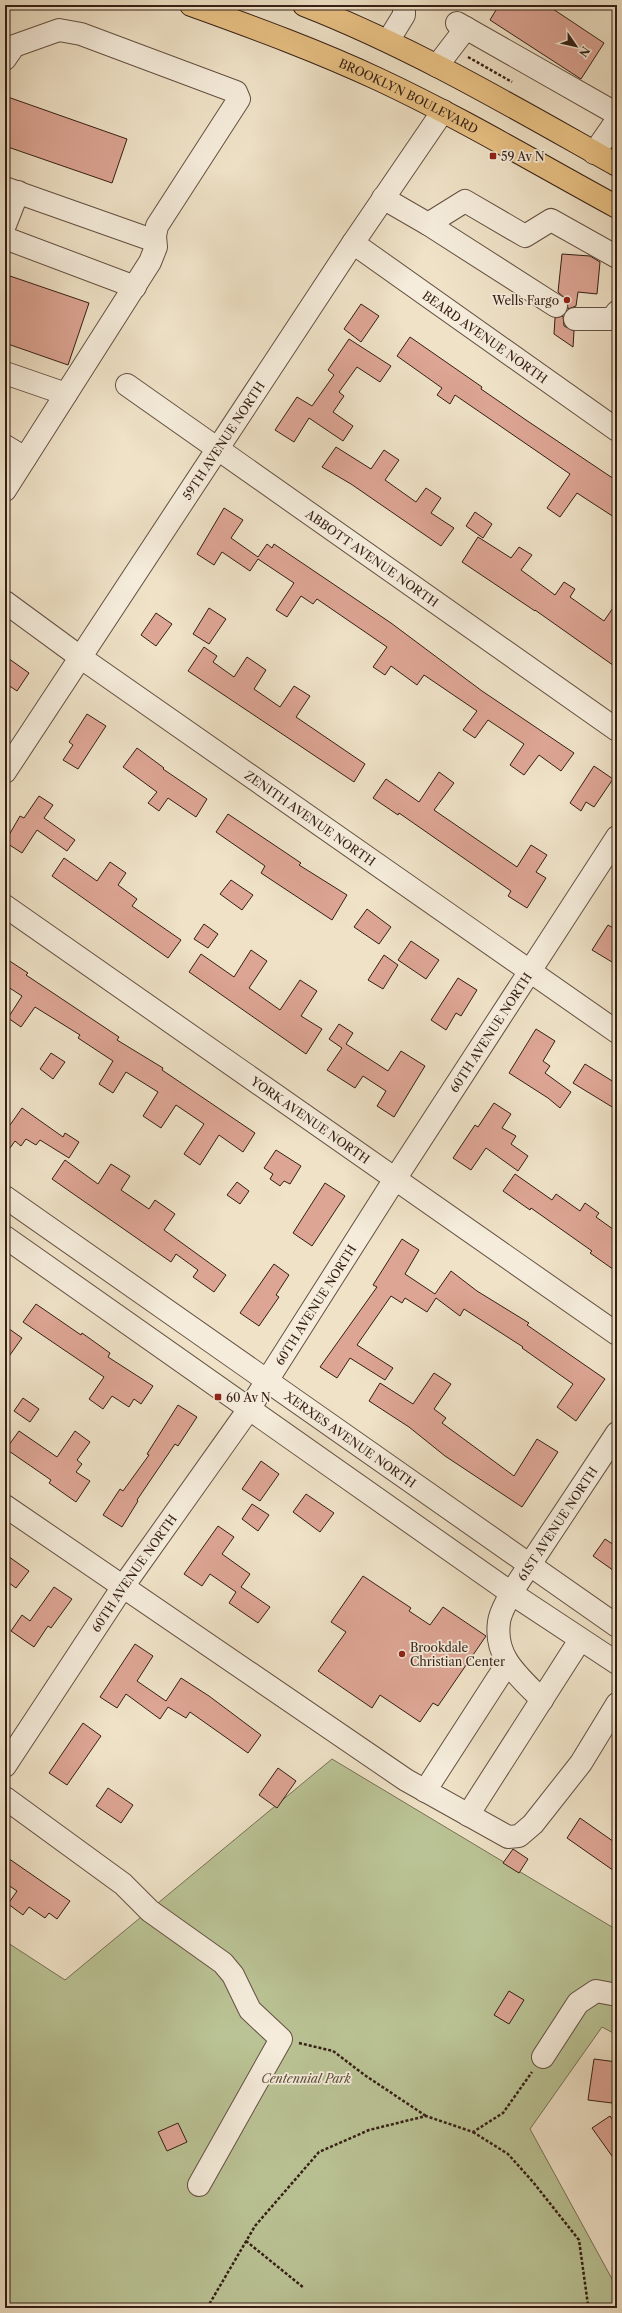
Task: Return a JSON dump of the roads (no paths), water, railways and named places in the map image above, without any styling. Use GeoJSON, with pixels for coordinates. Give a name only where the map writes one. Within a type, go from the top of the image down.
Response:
{"type":"FeatureCollection","features":[{"type":"Feature","properties":{"kind":"main road","name":"BROOKLYN BOULEVARD"},"geometry":{"type":"LineString","coordinates":[[191,5],[322,54],[443,111],[617,207]]}},
{"type":"Feature","properties":{"kind":"main road"},"geometry":{"type":"LineString","coordinates":[[304,5],[388,41],[437,66],[617,165]]}},
{"type":"Feature","properties":{"kind":"street"},"geometry":{"type":"LineString","coordinates":[[388,41],[404,15],[404,5]]}},
{"type":"Feature","properties":{"kind":"street"},"geometry":{"type":"LineString","coordinates":[[437,66],[462,26],[617,114]]}},
{"type":"Feature","properties":{"kind":"street"},"geometry":{"type":"LineString","coordinates":[[5,59],[14,46],[59,30],[81,34],[236,92],[239,99],[234,110],[157,226],[155,241],[156,246],[150,262],[5,490]]}},
{"type":"Feature","properties":{"kind":"street","name":"59TH AVENUE NORTH"},"geometry":{"type":"LineString","coordinates":[[5,772],[353,243],[443,111]]}},
{"type":"Feature","properties":{"kind":"street"},"geometry":{"type":"LineString","coordinates":[[594,152],[617,120]]}},
{"type":"Feature","properties":{"kind":"street"},"geometry":{"type":"LineString","coordinates":[[5,225],[11,190],[155,241]]}},
{"type":"Feature","properties":{"kind":"street"},"geometry":{"type":"LineString","coordinates":[[383,198],[428,224],[556,306]]}},
{"type":"Feature","properties":{"kind":"street"},"geometry":{"type":"LineString","coordinates":[[428,224],[465,201],[525,236],[551,220],[617,257]]}},
{"type":"Feature","properties":{"kind":"street"},"geometry":{"type":"LineString","coordinates":[[5,238],[135,287]]}},
{"type":"Feature","properties":{"kind":"street","name":"BEARD AVENUE NORTH"},"geometry":{"type":"LineString","coordinates":[[353,243],[617,430]]}},
{"type":"Feature","properties":{"kind":"street"},"geometry":{"type":"LineString","coordinates":[[575,319],[612,319],[617,312]]}},
{"type":"Feature","properties":{"kind":"street"},"geometry":{"type":"LineString","coordinates":[[5,373],[66,394]]}},
{"type":"Feature","properties":{"kind":"street","name":"ABBOTT AVENUE NORTH"},"geometry":{"type":"LineString","coordinates":[[127,385],[216,450],[617,730]]}},
{"type":"Feature","properties":{"kind":"street"},"geometry":{"type":"LineString","coordinates":[[5,446],[25,458]]}},
{"type":"Feature","properties":{"kind":"street","name":"ZENITH AVENUE NORTH"},"geometry":{"type":"LineString","coordinates":[[5,602],[80,657],[617,1032]]}},
{"type":"Feature","properties":{"kind":"street","name":"60TH AVENUE NORTH"},"geometry":{"type":"LineString","coordinates":[[5,1766],[122,1588],[249,1409],[395,1179],[617,837]]}},
{"type":"Feature","properties":{"kind":"street","name":"YORK AVENUE NORTH"},"geometry":{"type":"LineString","coordinates":[[5,906],[617,1334]]}},
{"type":"Feature","properties":{"kind":"street","name":"XERXES AVENUE NORTH"},"geometry":{"type":"LineString","coordinates":[[5,1197],[617,1626]]}},
{"type":"Feature","properties":{"kind":"street"},"geometry":{"type":"LineString","coordinates":[[5,1237],[511,1593],[617,1663]]}},
{"type":"Feature","properties":{"kind":"street","name":"61ST AVENUE NORTH"},"geometry":{"type":"LineString","coordinates":[[507,1664],[500,1646],[499,1621],[511,1593],[617,1433]]}},
{"type":"Feature","properties":{"kind":"street"},"geometry":{"type":"LineString","coordinates":[[5,1506],[122,1588],[406,1780],[508,1837],[519,1836],[533,1824],[581,1763],[617,1704]]}},
{"type":"Feature","properties":{"kind":"street"},"geometry":{"type":"LineString","coordinates":[[468,1815],[580,1640]]}},
{"type":"Feature","properties":{"kind":"street"},"geometry":{"type":"LineString","coordinates":[[425,1791],[507,1664],[542,1700]]}},
{"type":"Feature","properties":{"kind":"street"},"geometry":{"type":"LineString","coordinates":[[5,1798],[123,1884],[150,1911],[223,1963],[233,1975],[250,2010],[281,2039],[199,2186]]}},
{"type":"Feature","properties":{"kind":"street"},"geometry":{"type":"LineString","coordinates":[[543,2057],[578,2003],[596,1991],[617,1995]]}},
{"type":"Feature","properties":{"kind":"place","name":"59 Av N"},"geometry":{"type":"Point","coordinates":[493,156]}},
{"type":"Feature","properties":{"kind":"place","name":"Wells Fargo"},"geometry":{"type":"Point","coordinates":[567,300]}},
{"type":"Feature","properties":{"kind":"place","name":"60 Av N"},"geometry":{"type":"Point","coordinates":[218,1397]}},
{"type":"Feature","properties":{"kind":"place","name":"Brookdale Christian Center"},"geometry":{"type":"Point","coordinates":[402,1654]}},
{"type":"Feature","properties":{"kind":"park label","name":"Centennial Park"},"geometry":{"type":"Point","coordinates":[306,2078]}}]}
